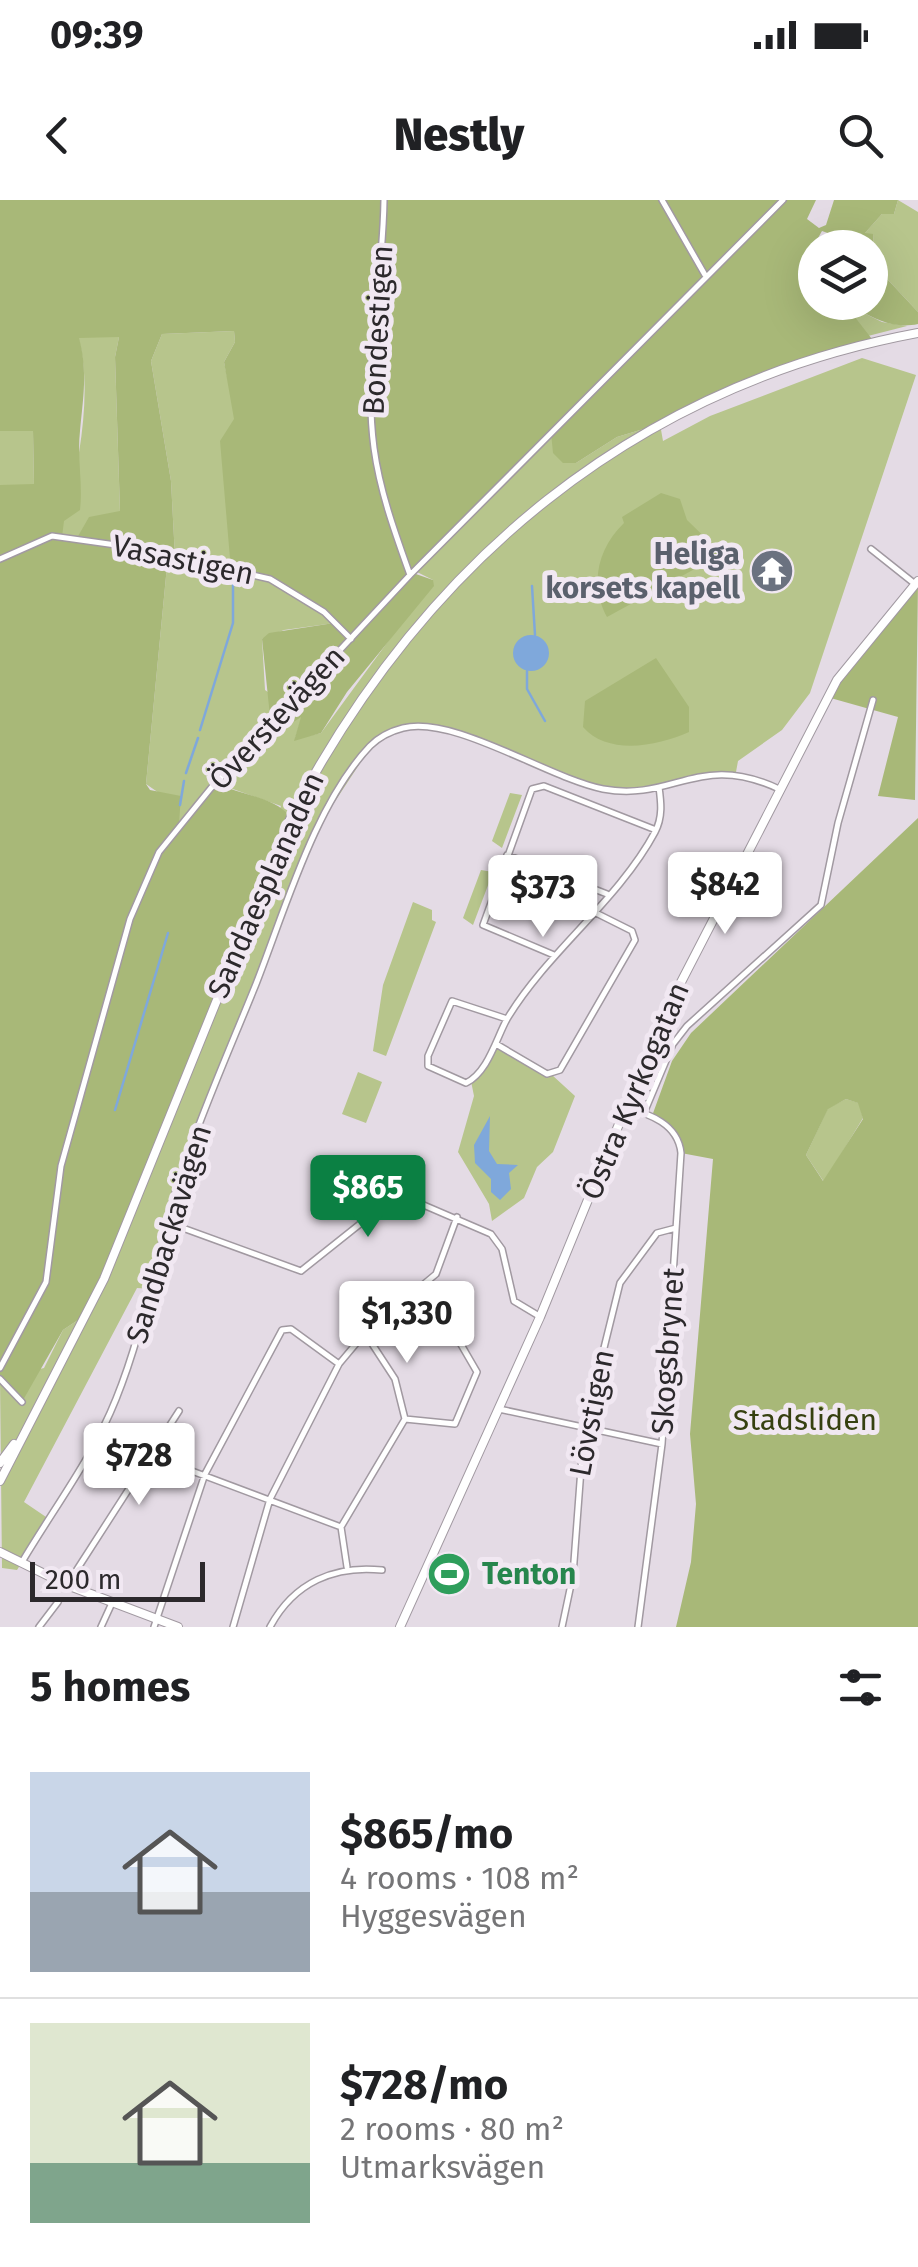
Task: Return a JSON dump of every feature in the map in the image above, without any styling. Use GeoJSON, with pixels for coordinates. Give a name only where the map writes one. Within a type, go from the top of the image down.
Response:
{"type":"FeatureCollection","features":[{"type":"Feature","properties":{"kind":"main road","name":"Sandaesplanaden"},"geometry":{"type":"LineString","coordinates":[[0,1481],[104,1279],[291,817],[326,752],[394,650],[475,561],[616,451],[711,398],[830,354],[918,333]]}},
{"type":"Feature","properties":{"kind":"main road","name":"Östra Kyrkogatan"},"geometry":{"type":"LineString","coordinates":[[400,1627],[540,1317],[662,1019],[837,680],[916,583]]}},
{"type":"Feature","properties":{"kind":"main road","name":"Sandaesplanaden"},"geometry":{"type":"LineString","coordinates":[[0,1464],[26,1429]]}},
{"type":"Feature","properties":{"kind":"main road"},"geometry":{"type":"LineString","coordinates":[[2,1552],[155,1624],[178,1627]]}},
{"type":"Feature","properties":{"kind":"street","name":"Bondestigen"},"geometry":{"type":"LineString","coordinates":[[384,200],[371,403],[380,480],[410,575]]}},
{"type":"Feature","properties":{"kind":"street"},"geometry":{"type":"LineString","coordinates":[[662,200],[705,275]]}},
{"type":"Feature","properties":{"kind":"street","name":"Överstevägen"},"geometry":{"type":"LineString","coordinates":[[0,1368],[46,1282],[61,1166],[143,882],[179,826],[410,575],[783,200]]}},
{"type":"Feature","properties":{"kind":"street","name":"Vasastigen"},"geometry":{"type":"LineString","coordinates":[[0,559],[52,536],[123,546],[257,576],[296,591],[351,639]]}},
{"type":"Feature","properties":{"kind":"street"},"geometry":{"type":"LineString","coordinates":[[871,549],[916,583]]}},
{"type":"Feature","properties":{"kind":"street"},"geometry":{"type":"LineString","coordinates":[[644,1113],[672,1044],[687,1026],[822,904],[838,823],[873,700]]}},
{"type":"Feature","properties":{"kind":"street","name":"Sandbackavägen"},"geometry":{"type":"LineString","coordinates":[[22,1562],[76,1478],[115,1403],[148,1306],[182,1173],[292,891],[328,812],[372,745],[390,732],[422,725],[598,788],[659,787],[712,773],[736,772],[779,788]]}},
{"type":"Feature","properties":{"kind":"street"},"geometry":{"type":"LineString","coordinates":[[270,726],[278,734]]}},
{"type":"Feature","properties":{"kind":"street"},"geometry":{"type":"LineString","coordinates":[[554,955],[482,925],[528,794],[538,786],[656,830]]}},
{"type":"Feature","properties":{"kind":"street"},"geometry":{"type":"LineString","coordinates":[[508,1020],[452,1001],[428,1056],[432,1071],[471,1081],[554,955],[656,830],[661,812],[659,787]]}},
{"type":"Feature","properties":{"kind":"street"},"geometry":{"type":"LineString","coordinates":[[506,854],[607,894]]}},
{"type":"Feature","properties":{"kind":"street"},"geometry":{"type":"LineString","coordinates":[[496,1044],[547,1074],[560,1070],[635,940],[632,931],[592,911]]}},
{"type":"Feature","properties":{"kind":"street","name":"Skogsbrynet"},"geometry":{"type":"LineString","coordinates":[[624,1107],[668,1125],[680,1144],[662,1444],[638,1627]]}},
{"type":"Feature","properties":{"kind":"street"},"geometry":{"type":"LineString","coordinates":[[169,1223],[301,1270],[364,1220],[385,1191],[457,1216],[495,1238],[502,1249],[514,1300],[540,1317]]}},
{"type":"Feature","properties":{"kind":"street"},"geometry":{"type":"LineString","coordinates":[[233,1627],[270,1499],[340,1364],[365,1333],[427,1286],[436,1274],[457,1216]]}},
{"type":"Feature","properties":{"kind":"street","name":"Lövstigen"},"geometry":{"type":"LineString","coordinates":[[562,1627],[574,1576],[584,1429],[623,1275],[657,1233],[676,1228]]}},
{"type":"Feature","properties":{"kind":"street"},"geometry":{"type":"LineString","coordinates":[[404,1420],[454,1424],[478,1372],[427,1286]]}},
{"type":"Feature","properties":{"kind":"street"},"geometry":{"type":"LineString","coordinates":[[155,1624],[205,1474],[240,1401],[285,1328],[340,1364]]}},
{"type":"Feature","properties":{"kind":"street"},"geometry":{"type":"LineString","coordinates":[[347,1566],[342,1527],[404,1420],[394,1380],[365,1333]]}},
{"type":"Feature","properties":{"kind":"street"},"geometry":{"type":"LineString","coordinates":[[0,1379],[22,1402]]}},
{"type":"Feature","properties":{"kind":"street"},"geometry":{"type":"LineString","coordinates":[[499,1409],[662,1444]]}},
{"type":"Feature","properties":{"kind":"street"},"geometry":{"type":"LineString","coordinates":[[67,1585],[179,1411]]}},
{"type":"Feature","properties":{"kind":"street"},"geometry":{"type":"LineString","coordinates":[[152,1456],[342,1527]]}},
{"type":"Feature","properties":{"kind":"street"},"geometry":{"type":"LineString","coordinates":[[270,1627],[298,1593],[320,1577],[347,1566],[382,1570]]}},
{"type":"Feature","properties":{"kind":"street"},"geometry":{"type":"LineString","coordinates":[[39,1627],[58,1602]]}},
{"type":"Feature","properties":{"kind":"street"},"geometry":{"type":"LineString","coordinates":[[101,1627],[112,1603]]}},
{"type":"Feature","properties":{"kind":"green space"},"geometry":{"type":"Polygon","coordinates":[[[0,200],[816,200],[807,219],[819,228],[826,225],[834,200],[898,200],[894,214],[882,214],[868,230],[798,230],[798,320],[857,320],[875,343],[761,379],[660,424],[617,437],[576,463],[563,463],[553,453],[551,433],[413,573],[433,580],[434,586],[347,692],[321,733],[294,741],[301,717],[283,729],[271,726],[262,639],[269,633],[334,623],[312,602],[287,588],[231,570],[220,441],[234,419],[224,362],[235,342],[234,331],[162,334],[151,361],[171,481],[175,557],[167,566],[146,784],[150,790],[181,796],[179,823],[216,783],[265,800],[291,817],[87,1314],[63,1330],[22,1402],[0,1379],[0,485],[34,484],[33,431],[0,431],[0,200]],[[119,337],[79,338],[84,373],[79,441],[80,510],[64,521],[62,537],[77,538],[89,517],[120,511],[115,357],[119,337]]]}},
{"type":"Feature","properties":{"kind":"green space"},"geometry":{"type":"Polygon","coordinates":[[[898,200],[918,212],[918,312],[888,280],[888,230],[868,230],[882,214],[894,214],[898,200]]]}},
{"type":"Feature","properties":{"kind":"green space"},"geometry":{"type":"Polygon","coordinates":[[[888,280],[918,312],[918,324],[880,320],[888,320],[888,280]]]}},
{"type":"Feature","properties":{"kind":"green space"},"geometry":{"type":"Polygon","coordinates":[[[856,320],[907,326],[868,336],[856,320]]]}},
{"type":"Feature","properties":{"kind":"green space"},"geometry":{"type":"Polygon","coordinates":[[[234,331],[235,342],[224,362],[270,579],[296,591],[335,623],[284,630],[262,639],[265,690],[302,716],[295,739],[321,733],[433,580],[417,572],[410,575],[551,431],[576,463],[617,437],[660,424],[663,441],[710,416],[862,358],[916,375],[810,693],[782,730],[738,761],[736,772],[712,773],[636,790],[598,788],[438,727],[403,728],[372,745],[328,812],[292,891],[182,1173],[152,1289],[137,1288],[24,1502],[49,1519],[17,1570],[2,1568],[0,1379],[44,1368],[63,1330],[87,1314],[281,806],[216,783],[179,825],[159,793],[146,784],[167,566],[175,557],[171,481],[151,361],[162,334],[234,331]]]}},
{"type":"Feature","properties":{"kind":"green space"},"geometry":{"type":"Polygon","coordinates":[[[78,337],[119,337],[115,357],[120,512],[78,538],[61,537],[61,528],[82,432],[83,358],[78,337]]]}},
{"type":"Feature","properties":{"kind":"green space"},"geometry":{"type":"Polygon","coordinates":[[[33,430],[34,485],[0,485],[0,431],[33,430]]]}},
{"type":"Feature","properties":{"kind":"green space"},"geometry":{"type":"Polygon","coordinates":[[[661,493],[680,499],[687,520],[722,554],[607,617],[598,592],[602,555],[624,523],[622,517],[661,493]]]}},
{"type":"Feature","properties":{"kind":"green space"},"geometry":{"type":"Polygon","coordinates":[[[918,581],[915,800],[878,796],[898,717],[827,697],[918,581]]]}},
{"type":"Feature","properties":{"kind":"green space"},"geometry":{"type":"Polygon","coordinates":[[[656,658],[689,707],[689,732],[634,746],[606,742],[583,727],[585,701],[656,658]]]}},
{"type":"Feature","properties":{"kind":"green space"},"geometry":{"type":"Polygon","coordinates":[[[510,793],[522,795],[502,848],[492,841],[510,793]]]}},
{"type":"Feature","properties":{"kind":"green space","name":"Stadsliden"},"geometry":{"type":"Polygon","coordinates":[[[918,818],[918,1627],[676,1627],[691,1562],[696,1504],[690,1434],[713,1159],[681,1153],[677,1137],[652,1116],[672,1061],[691,1033],[918,818]],[[846,1099],[828,1109],[806,1155],[823,1181],[863,1119],[858,1103],[846,1099]]]}},
{"type":"Feature","properties":{"kind":"green space"},"geometry":{"type":"Polygon","coordinates":[[[481,870],[493,872],[473,925],[463,918],[481,870]]]}},
{"type":"Feature","properties":{"kind":"green space"},"geometry":{"type":"Polygon","coordinates":[[[413,902],[432,910],[432,920],[436,922],[386,1056],[373,1051],[383,985],[413,902]]]}},
{"type":"Feature","properties":{"kind":"green space"},"geometry":{"type":"Polygon","coordinates":[[[496,1044],[552,1075],[575,1096],[553,1152],[537,1167],[524,1198],[492,1221],[489,1204],[458,1152],[474,1096],[471,1081],[496,1044]]]}},
{"type":"Feature","properties":{"kind":"green space"},"geometry":{"type":"Polygon","coordinates":[[[358,1072],[382,1082],[366,1123],[342,1114],[358,1072]]]}},
{"type":"Feature","properties":{"kind":"green space"},"geometry":{"type":"Polygon","coordinates":[[[846,1099],[859,1103],[863,1118],[824,1182],[806,1155],[828,1108],[846,1099]]]}},
{"type":"Feature","properties":{"kind":"water"},"geometry":{"type":"Polygon","coordinates":[[[531,635],[544,640],[549,653],[544,666],[531,671],[518,666],[513,653],[518,640],[531,635]]]}},
{"type":"Feature","properties":{"kind":"water"},"geometry":{"type":"Polygon","coordinates":[[[490,1116],[489,1151],[497,1164],[518,1165],[509,1173],[511,1189],[500,1200],[491,1192],[491,1179],[475,1163],[474,1145],[490,1116]]]}},
{"type":"Feature","properties":{"kind":"waterway"},"geometry":{"type":"LineString","coordinates":[[200,730],[233,623],[233,577]]}},
{"type":"Feature","properties":{"kind":"waterway"},"geometry":{"type":"LineString","coordinates":[[532,586],[535,635]]}},
{"type":"Feature","properties":{"kind":"waterway"},"geometry":{"type":"LineString","coordinates":[[527,671],[527,689],[545,721]]}},
{"type":"Feature","properties":{"kind":"waterway"},"geometry":{"type":"LineString","coordinates":[[186,773],[198,738]]}},
{"type":"Feature","properties":{"kind":"waterway"},"geometry":{"type":"LineString","coordinates":[[180,805],[184,781]]}},
{"type":"Feature","properties":{"kind":"waterway"},"geometry":{"type":"LineString","coordinates":[[115,1110],[168,933]]}},
{"type":"Feature","properties":{"kind":"place","name":"Heliga korsets kapell"},"geometry":{"type":"Point","coordinates":[772,571]}},
{"type":"Feature","properties":{"kind":"place","name":"Tenton"},"geometry":{"type":"Point","coordinates":[449,1574]}}]}
